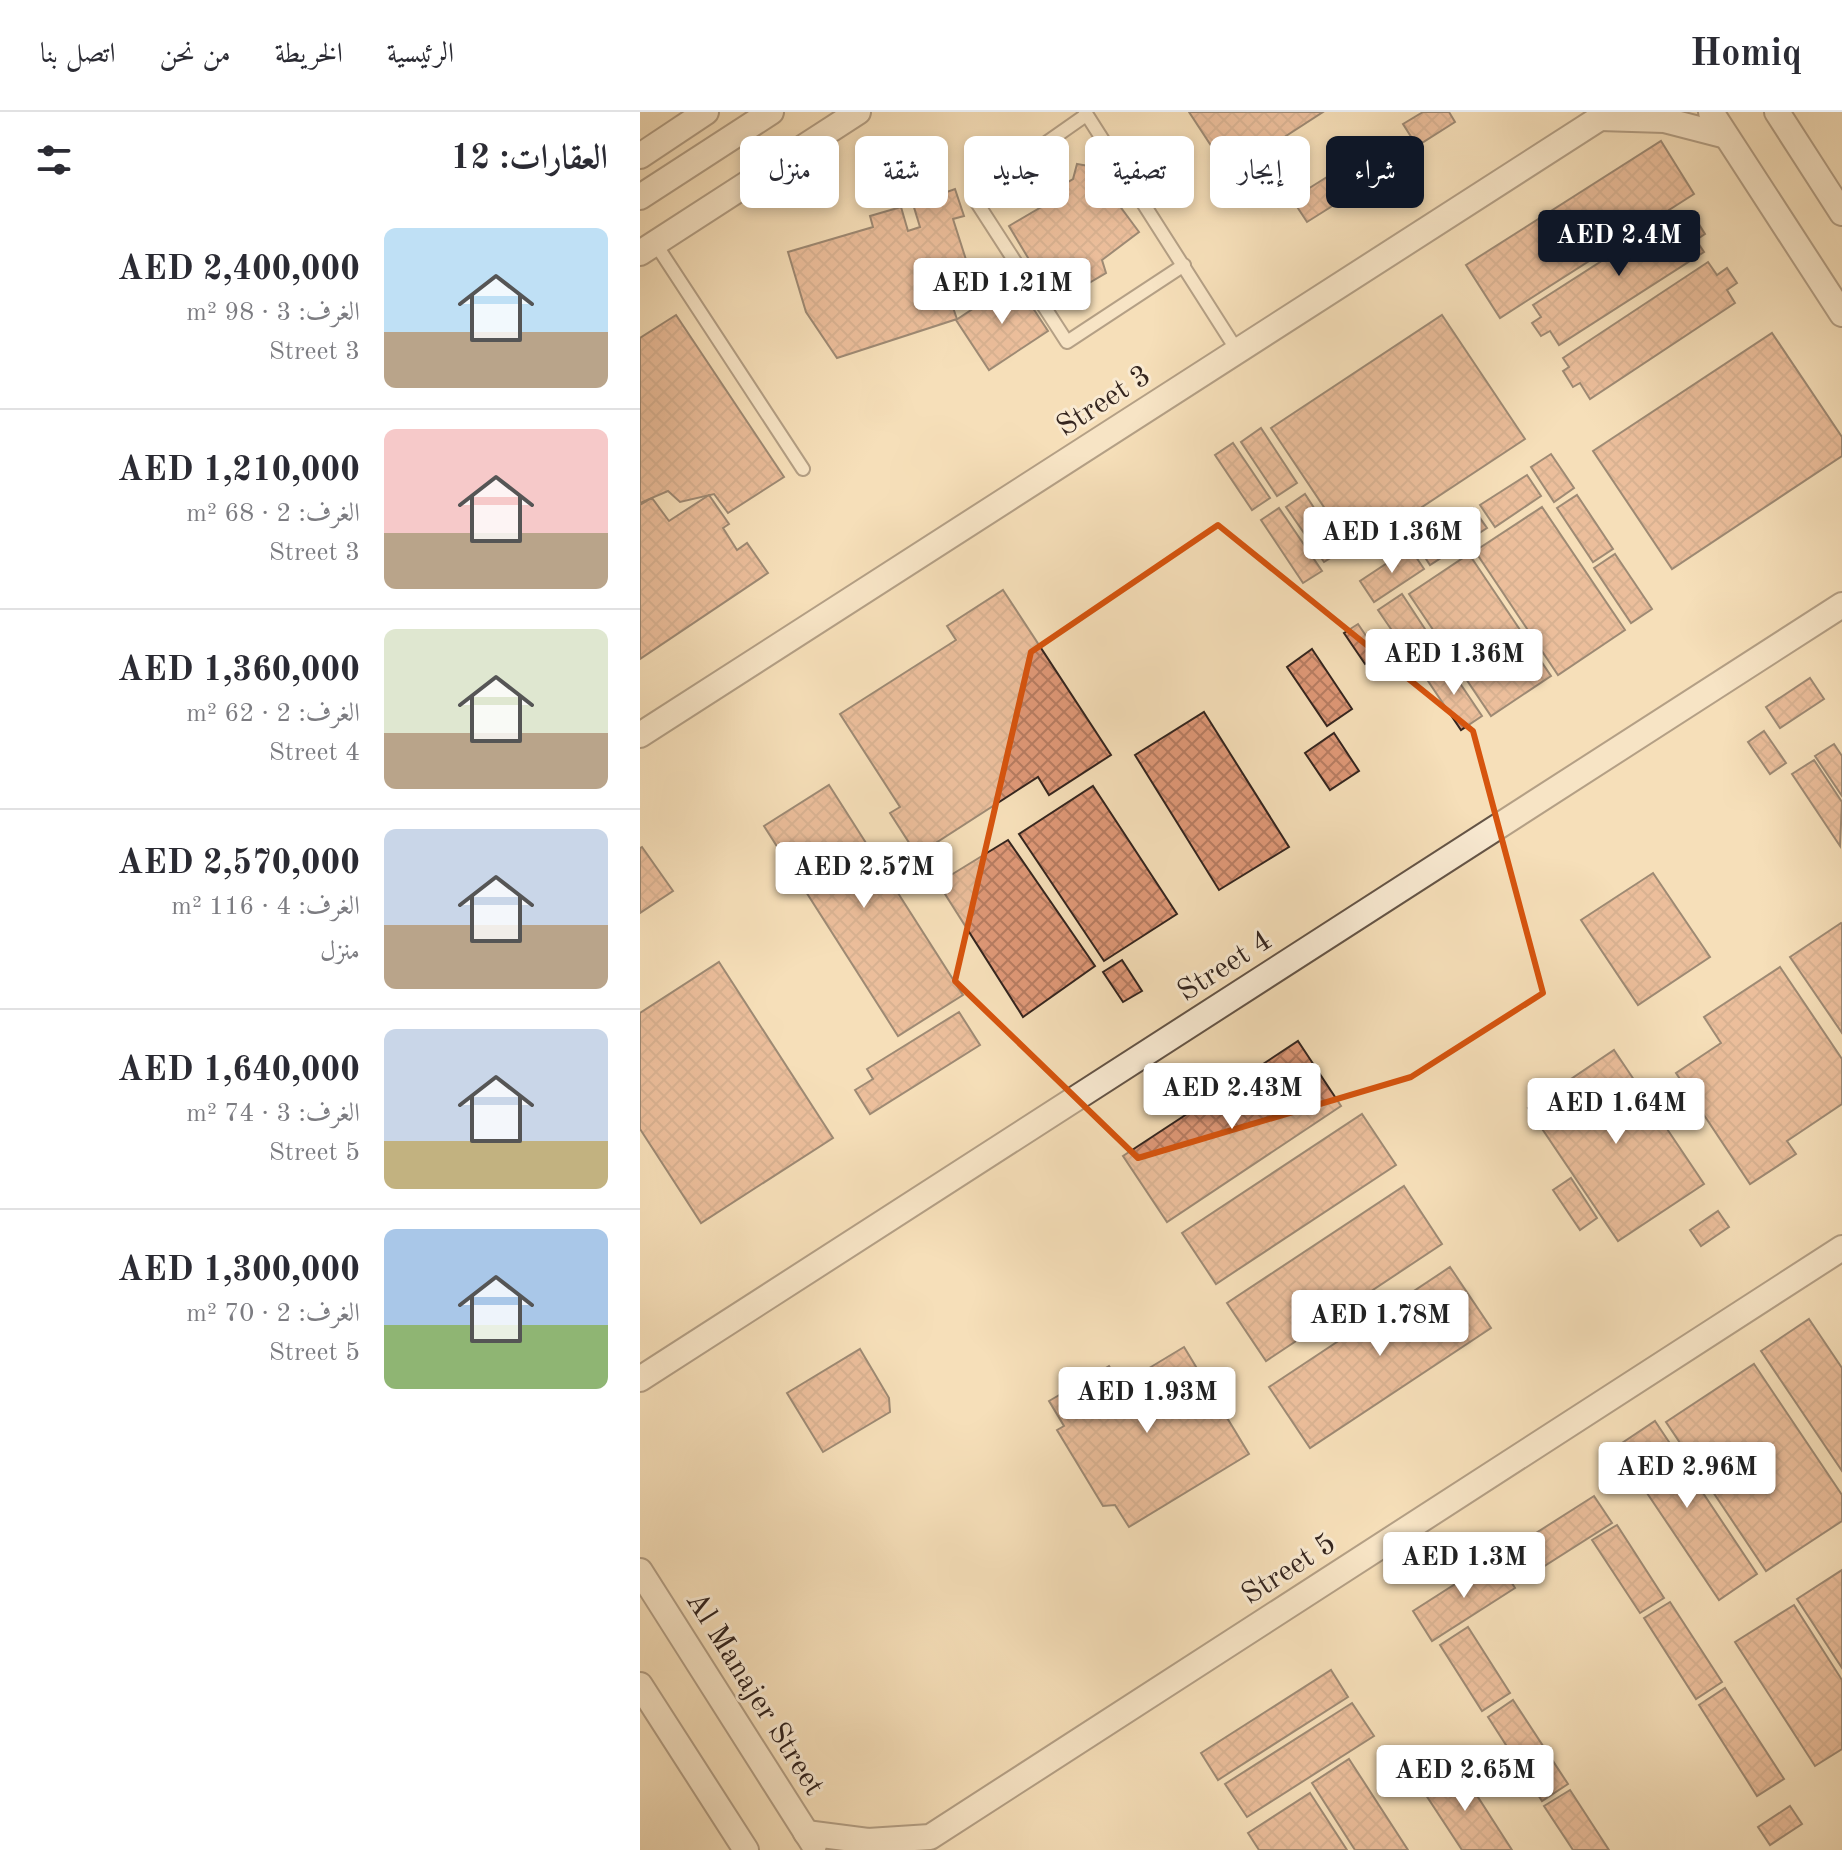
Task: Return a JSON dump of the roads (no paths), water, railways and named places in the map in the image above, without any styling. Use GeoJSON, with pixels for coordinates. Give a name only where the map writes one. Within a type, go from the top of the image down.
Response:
{"type":"FeatureCollection","features":[{"type":"Feature","properties":{"kind":"street"},"geometry":{"type":"LineString","coordinates":[[640,156],[706,112]]}},
{"type":"Feature","properties":{"kind":"street"},"geometry":{"type":"LineString","coordinates":[[640,197],[771,112]]}},
{"type":"Feature","properties":{"kind":"street"},"geometry":{"type":"LineString","coordinates":[[648,248],[858,112]]}},
{"type":"Feature","properties":{"kind":"street"},"geometry":{"type":"LineString","coordinates":[[1711,112],[1842,314]]}},
{"type":"Feature","properties":{"kind":"street"},"geometry":{"type":"LineString","coordinates":[[1777,112],[1842,213]]}},
{"type":"Feature","properties":{"kind":"street","name":"Street 3"},"geometry":{"type":"LineString","coordinates":[[640,735],[1602,115],[1664,120],[1726,136]]}},
{"type":"Feature","properties":{"kind":"street","name":"Street 4"},"geometry":{"type":"LineString","coordinates":[[640,1378],[1842,605]]}},
{"type":"Feature","properties":{"kind":"street","name":"Street 5"},"geometry":{"type":"LineString","coordinates":[[812,1841],[926,1843],[1842,1248]]}},
{"type":"Feature","properties":{"kind":"street","name":"Al Manajer Street"},"geometry":{"type":"LineString","coordinates":[[640,1571],[812,1841]]}},
{"type":"Feature","properties":{"kind":"street"},"geometry":{"type":"LineString","coordinates":[[640,1685],[746,1850]]}},
{"type":"Feature","properties":{"kind":"lane"},"geometry":{"type":"LineString","coordinates":[[1184,265],[1067,342],[972,195],[1086,113],[1184,265],[1238,352]]}},
{"type":"Feature","properties":{"kind":"lane"},"geometry":{"type":"LineString","coordinates":[[648,248],[803,469]]}}]}
